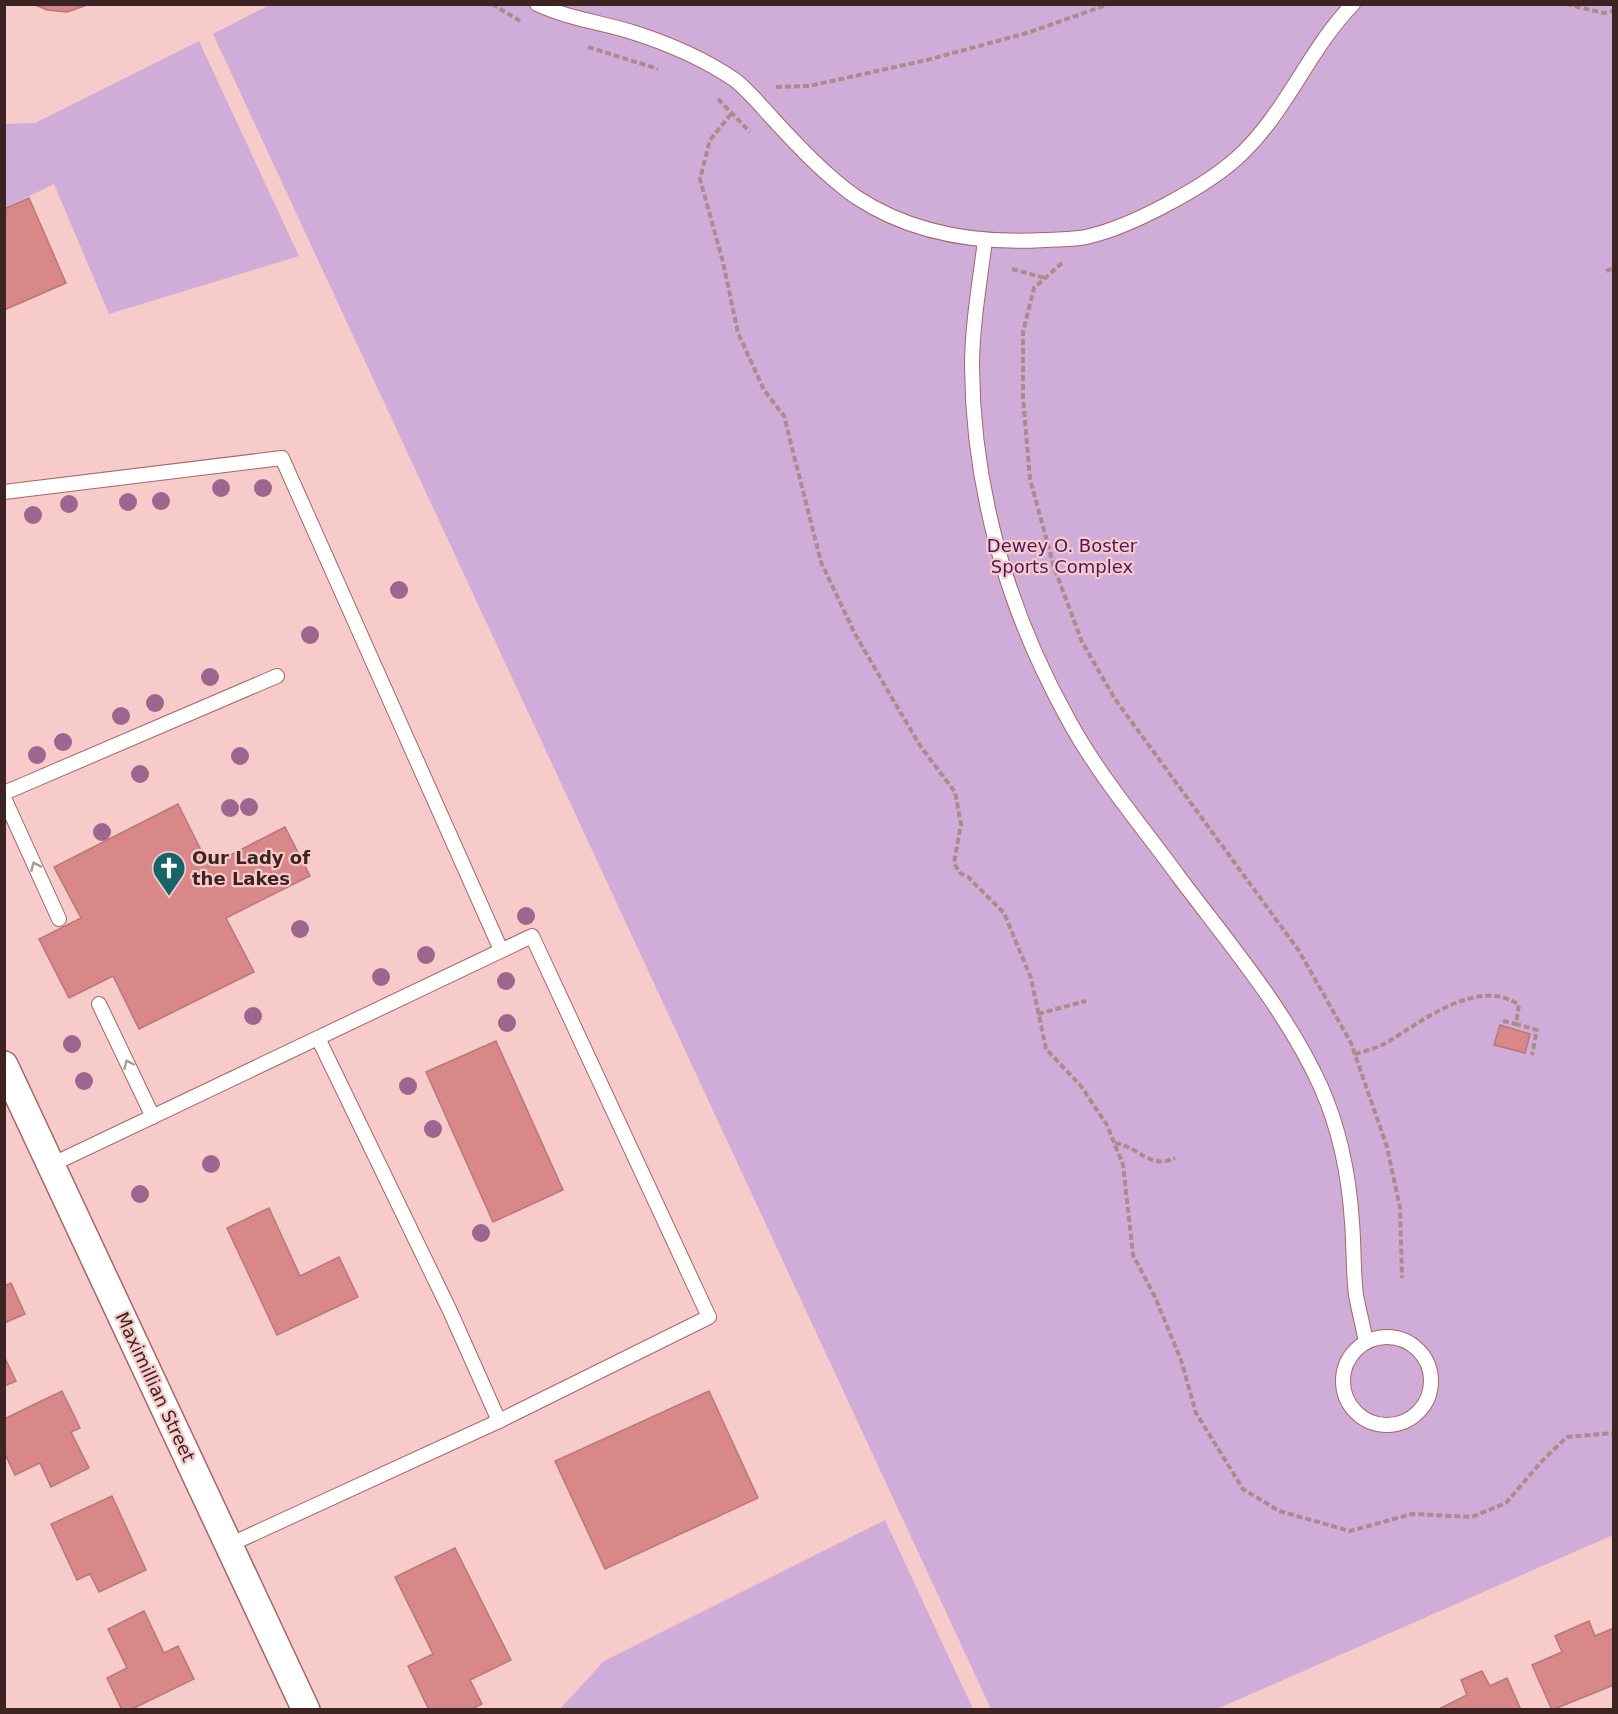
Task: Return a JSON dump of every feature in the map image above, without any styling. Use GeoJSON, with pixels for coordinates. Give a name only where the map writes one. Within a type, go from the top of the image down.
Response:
{"type":"FeatureCollection","features":[{"type":"Feature","properties":{"kind":"street","name":"Maximillian Street"},"geometry":{"type":"LineString","coordinates":[[4,1065],[306,1710]]}},
{"type":"Feature","properties":{"kind":"lane"},"geometry":{"type":"LineString","coordinates":[[537,4],[583,21],[630,31],[703,62],[736,81],[821,167],[855,196],[888,216],[926,229],[1008,242],[1090,236],[1168,204],[1204,183],[1237,159],[1262,133],[1353,4]]}},
{"type":"Feature","properties":{"kind":"lane"},"geometry":{"type":"LineString","coordinates":[[985,240],[972,363],[975,439],[990,519],[1009,591],[1037,659],[1069,722],[1121,798],[1269,997],[1295,1035],[1322,1089],[1343,1153],[1352,1220],[1356,1293],[1366,1342]]}},
{"type":"Feature","properties":{"kind":"lane"},"geometry":{"type":"LineString","coordinates":[[4,492],[282,458],[501,950]]}},
{"type":"Feature","properties":{"kind":"lane"},"geometry":{"type":"LineString","coordinates":[[59,919],[4,796],[277,676]]}},
{"type":"Feature","properties":{"kind":"lane"},"geometry":{"type":"LineString","coordinates":[[51,1165],[532,936],[709,1317],[499,1421],[229,1545]]}},
{"type":"Feature","properties":{"kind":"lane"},"geometry":{"type":"LineString","coordinates":[[99,1004],[153,1117]]}},
{"type":"Feature","properties":{"kind":"lane"},"geometry":{"type":"LineString","coordinates":[[318,1038],[450,1311],[499,1421]]}},
{"type":"Feature","properties":{"kind":"lane"},"geometry":{"type":"LineString","coordinates":[[1382,1337],[1398,1338],[1420,1351],[1428,1365],[1431,1382],[1428,1398],[1416,1414],[1405,1421],[1394,1424],[1370,1421],[1359,1415],[1349,1400],[1343,1383],[1345,1371],[1349,1359],[1366,1342],[1382,1337]]}},
{"type":"Feature","properties":{"kind":"path"},"geometry":{"type":"LineString","coordinates":[[492,4],[530,27]]}},
{"type":"Feature","properties":{"kind":"path"},"geometry":{"type":"LineString","coordinates":[[769,87],[809,86],[927,60],[1027,33],[1109,4]]}},
{"type":"Feature","properties":{"kind":"path"},"geometry":{"type":"LineString","coordinates":[[1566,4],[1605,13],[1614,11]]}},
{"type":"Feature","properties":{"kind":"path"},"geometry":{"type":"LineString","coordinates":[[579,45],[666,72]]}},
{"type":"Feature","properties":{"kind":"path"},"geometry":{"type":"LineString","coordinates":[[715,95],[752,134]]}},
{"type":"Feature","properties":{"kind":"path"},"geometry":{"type":"LineString","coordinates":[[731,114],[710,140],[700,179],[723,261],[738,333],[764,390],[784,417],[821,562],[855,634],[921,747],[956,792],[961,824],[954,863],[960,873],[968,877],[1004,914],[1031,978],[1046,1049],[1081,1086],[1107,1125],[1123,1165],[1133,1255],[1155,1297],[1181,1360],[1196,1413],[1243,1489],[1279,1511],[1350,1532],[1412,1514],[1472,1516],[1506,1503],[1542,1461],[1567,1437],[1614,1433]]}},
{"type":"Feature","properties":{"kind":"path"},"geometry":{"type":"LineString","coordinates":[[1066,262],[1057,266],[1034,288],[1023,332],[1023,398],[1030,479],[1054,567],[1082,642],[1115,699],[1299,951],[1355,1054],[1388,1147],[1400,1208],[1402,1278]]}},
{"type":"Feature","properties":{"kind":"path"},"geometry":{"type":"LineString","coordinates":[[1606,271],[1614,268]]}},
{"type":"Feature","properties":{"kind":"path"},"geometry":{"type":"LineString","coordinates":[[1012,269],[1045,278]]}},
{"type":"Feature","properties":{"kind":"path"},"geometry":{"type":"LineString","coordinates":[[1355,1054],[1384,1044],[1443,1006],[1489,995],[1507,997],[1519,1005],[1516,1024]]}},
{"type":"Feature","properties":{"kind":"path"},"geometry":{"type":"LineString","coordinates":[[1038,1014],[1086,1001]]}},
{"type":"Feature","properties":{"kind":"path"},"geometry":{"type":"LineString","coordinates":[[1503,1022],[1537,1030],[1532,1055]]}},
{"type":"Feature","properties":{"kind":"path"},"geometry":{"type":"LineString","coordinates":[[1114,1143],[1127,1145],[1157,1163],[1163,1164],[1175,1158]]}},
{"type":"Feature","properties":{"kind":"green space","name":"Dewey O. Boster Sports Complex"},"geometry":{"type":"Polygon","coordinates":[[[271,4],[1613,5],[1613,1535],[1217,1709],[991,1709],[213,34],[271,4]]]}},
{"type":"Feature","properties":{"kind":"green space"},"geometry":{"type":"Polygon","coordinates":[[[199,41],[299,256],[109,314],[54,184],[5,208],[5,124],[35,123],[199,41]]]}},
{"type":"Feature","properties":{"kind":"green space"},"geometry":{"type":"Polygon","coordinates":[[[885,1520],[973,1709],[560,1709],[604,1661],[885,1520]]]}},
{"type":"Feature","properties":{"kind":"building"},"geometry":{"type":"Polygon","coordinates":[[[33,4],[90,4],[67,12],[47,10],[33,4]]]}},
{"type":"Feature","properties":{"kind":"building"},"geometry":{"type":"Polygon","coordinates":[[[29,198],[66,283],[4,310],[4,209],[29,198]]]}},
{"type":"Feature","properties":{"kind":"building","name":"Our Lady of the Lakes"},"geometry":{"type":"Polygon","coordinates":[[[178,804],[209,866],[285,827],[310,876],[226,918],[254,972],[139,1029],[113,976],[69,998],[39,939],[81,918],[54,867],[178,804]]]}},
{"type":"Feature","properties":{"kind":"building"},"geometry":{"type":"Polygon","coordinates":[[[1500,1025],[1530,1034],[1525,1053],[1494,1045],[1500,1025]]]}},
{"type":"Feature","properties":{"kind":"building"},"geometry":{"type":"Polygon","coordinates":[[[496,1041],[563,1190],[493,1222],[426,1072],[496,1041]]]}},
{"type":"Feature","properties":{"kind":"building"},"geometry":{"type":"Polygon","coordinates":[[[269,1208],[300,1276],[339,1257],[358,1297],[277,1335],[227,1228],[269,1208]]]}},
{"type":"Feature","properties":{"kind":"building"},"geometry":{"type":"Polygon","coordinates":[[[11,1283],[25,1314],[4,1323],[4,1286],[11,1283]]]}},
{"type":"Feature","properties":{"kind":"building"},"geometry":{"type":"Polygon","coordinates":[[[4,1356],[16,1381],[4,1386],[4,1356]]]}},
{"type":"Feature","properties":{"kind":"building"},"geometry":{"type":"Polygon","coordinates":[[[62,1391],[80,1428],[71,1432],[89,1468],[51,1487],[40,1463],[15,1475],[4,1452],[4,1419],[62,1391]]]}},
{"type":"Feature","properties":{"kind":"building"},"geometry":{"type":"Polygon","coordinates":[[[709,1391],[758,1498],[605,1569],[555,1461],[709,1391]]]}},
{"type":"Feature","properties":{"kind":"building"},"geometry":{"type":"Polygon","coordinates":[[[112,1496],[146,1570],[99,1592],[90,1574],[77,1580],[51,1524],[112,1496]]]}},
{"type":"Feature","properties":{"kind":"building"},"geometry":{"type":"Polygon","coordinates":[[[455,1548],[511,1660],[470,1680],[482,1704],[470,1710],[429,1710],[408,1666],[433,1654],[395,1577],[455,1548]]]}},
{"type":"Feature","properties":{"kind":"building"},"geometry":{"type":"Polygon","coordinates":[[[144,1611],[164,1653],[178,1646],[194,1679],[130,1710],[122,1710],[107,1678],[127,1668],[108,1629],[144,1611]]]}},
{"type":"Feature","properties":{"kind":"building"},"geometry":{"type":"Polygon","coordinates":[[[1589,1621],[1595,1636],[1614,1628],[1614,1685],[1552,1710],[1532,1665],[1562,1652],[1555,1636],[1589,1621]]]}},
{"type":"Feature","properties":{"kind":"building"},"geometry":{"type":"Polygon","coordinates":[[[1482,1671],[1490,1686],[1507,1678],[1521,1710],[1437,1710],[1467,1695],[1461,1680],[1482,1671]]]}},
{"type":"Feature","properties":{"kind":"place","name":"Our Lady of the Lakes"},"geometry":{"type":"Point","coordinates":[169,897]}}]}
